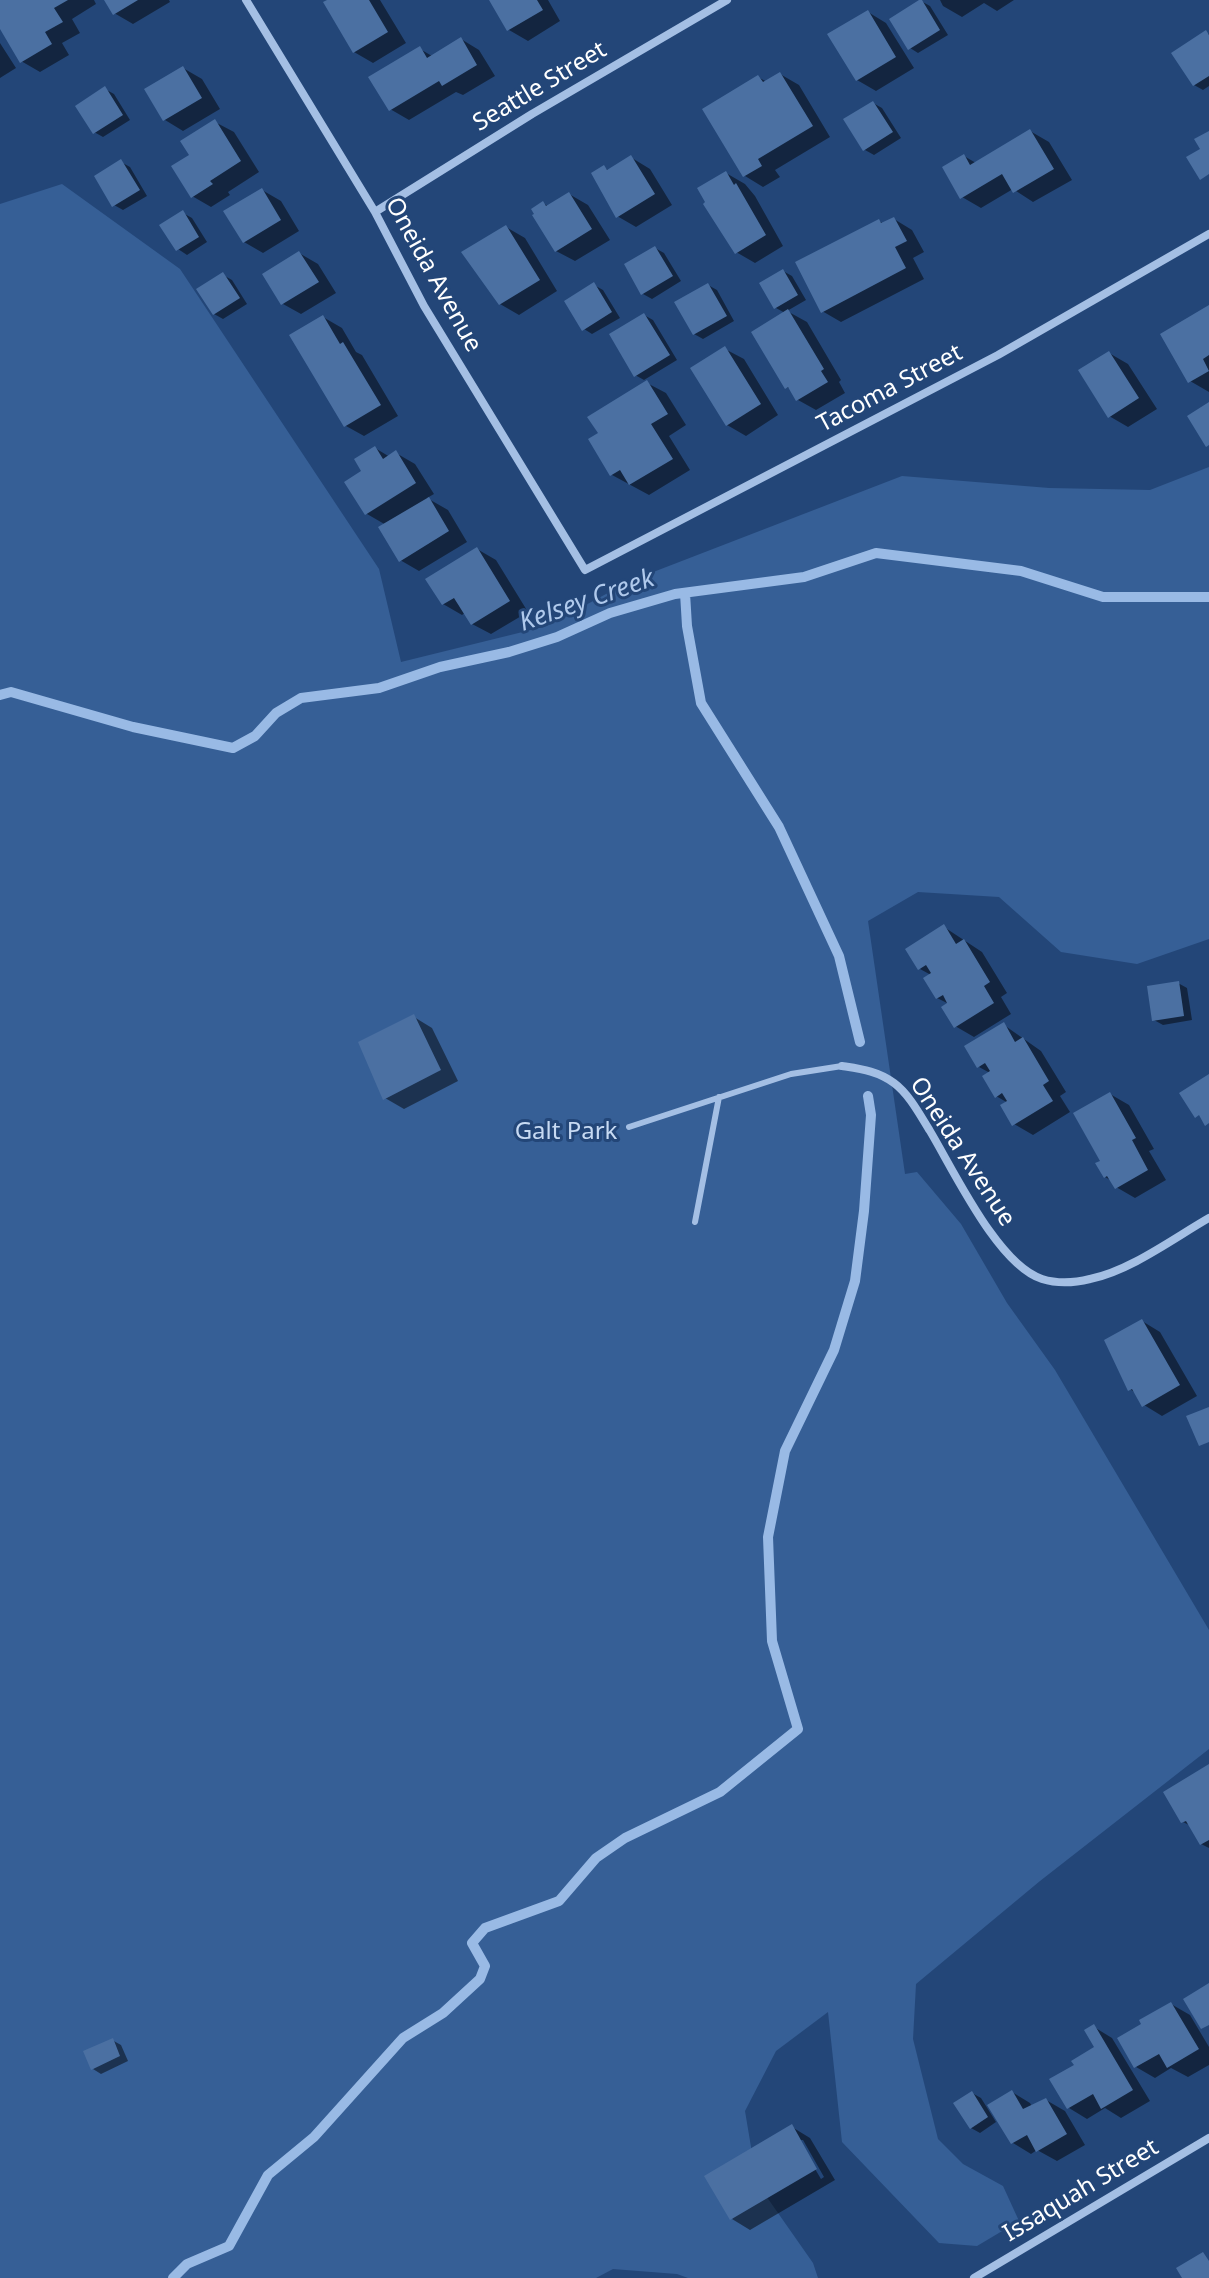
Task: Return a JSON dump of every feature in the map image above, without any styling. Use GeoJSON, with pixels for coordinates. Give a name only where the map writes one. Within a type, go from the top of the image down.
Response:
{"type":"FeatureCollection","features":[{"type":"Feature","properties":{"kind":"street","name":"Oneida Avenue"},"geometry":{"type":"LineString","coordinates":[[246,0],[375,212],[424,306],[585,570]]}},
{"type":"Feature","properties":{"kind":"street","name":"Seattle Street"},"geometry":{"type":"LineString","coordinates":[[375,212],[532,114],[727,0]]}},
{"type":"Feature","properties":{"kind":"street","name":"Tacoma Street"},"geometry":{"type":"LineString","coordinates":[[585,570],[998,355],[1209,234]]}},
{"type":"Feature","properties":{"kind":"street","name":"Oneida Avenue"},"geometry":{"type":"LineString","coordinates":[[842,1066],[872,1070],[895,1083],[924,1120],[995,1239],[1010,1258],[1039,1278],[1064,1283],[1092,1279],[1115,1271],[1209,1218]]}},
{"type":"Feature","properties":{"kind":"street","name":"Issaquah Street"},"geometry":{"type":"LineString","coordinates":[[974,2278],[1209,2138]]}},
{"type":"Feature","properties":{"kind":"lane"},"geometry":{"type":"LineString","coordinates":[[629,1127],[791,1074],[842,1066]]}},
{"type":"Feature","properties":{"kind":"lane"},"geometry":{"type":"LineString","coordinates":[[695,1222],[719,1097]]}},
{"type":"Feature","properties":{"kind":"green space","name":"Galt Park"},"geometry":{"type":"Polygon","coordinates":[[[62,184],[180,269],[379,569],[401,662],[547,626],[630,581],[902,476],[1049,488],[1150,490],[1209,467],[1209,939],[1137,964],[1061,952],[999,897],[918,892],[868,921],[905,1174],[917,1172],[961,1224],[1007,1303],[1055,1370],[1209,1630],[1209,1749],[1040,1881],[916,1984],[913,2039],[938,2139],[963,2164],[1003,2186],[1019,2221],[977,2246],[939,2243],[842,2142],[828,2012],[776,2051],[745,2111],[757,2183],[813,2263],[818,2278],[688,2278],[677,2274],[613,2269],[596,2278],[0,2278],[0,204],[62,184]]]}},
{"type":"Feature","properties":{"kind":"building"},"geometry":{"type":"Polygon","coordinates":[[[0,0],[68,0],[54,8],[63,22],[45,32],[52,44],[20,63],[0,29],[0,0]]]}},
{"type":"Feature","properties":{"kind":"building"},"geometry":{"type":"Polygon","coordinates":[[[104,0],[138,0],[113,15],[104,0]]]}},
{"type":"Feature","properties":{"kind":"building"},"geometry":{"type":"Polygon","coordinates":[[[369,0],[388,32],[353,53],[323,2],[369,0]]]}},
{"type":"Feature","properties":{"kind":"building"},"geometry":{"type":"Polygon","coordinates":[[[489,0],[537,0],[543,10],[507,31],[489,0]]]}},
{"type":"Feature","properties":{"kind":"building"},"geometry":{"type":"Polygon","coordinates":[[[922,0],[940,30],[908,50],[889,19],[922,0]]]}},
{"type":"Feature","properties":{"kind":"building"},"geometry":{"type":"Polygon","coordinates":[[[868,10],[896,57],[856,81],[827,34],[868,10]]]}},
{"type":"Feature","properties":{"kind":"building"},"geometry":{"type":"Polygon","coordinates":[[[1206,30],[1209,35],[1209,76],[1193,86],[1171,53],[1206,30]]]}},
{"type":"Feature","properties":{"kind":"building"},"geometry":{"type":"Polygon","coordinates":[[[461,37],[477,65],[442,86],[439,81],[389,111],[368,77],[420,46],[427,58],[461,37]]]}},
{"type":"Feature","properties":{"kind":"building"},"geometry":{"type":"Polygon","coordinates":[[[183,66],[202,98],[163,121],[144,89],[183,66]]]}},
{"type":"Feature","properties":{"kind":"building"},"geometry":{"type":"Polygon","coordinates":[[[780,72],[813,126],[758,159],[762,166],[743,177],[702,109],[758,75],[763,82],[780,72]]]}},
{"type":"Feature","properties":{"kind":"building"},"geometry":{"type":"Polygon","coordinates":[[[105,86],[123,115],[93,134],[75,106],[105,86]]]}},
{"type":"Feature","properties":{"kind":"building"},"geometry":{"type":"Polygon","coordinates":[[[873,101],[893,132],[863,151],[843,119],[873,101]]]}},
{"type":"Feature","properties":{"kind":"building"},"geometry":{"type":"Polygon","coordinates":[[[215,119],[241,161],[191,198],[171,166],[189,155],[180,141],[215,119]]]}},
{"type":"Feature","properties":{"kind":"building"},"geometry":{"type":"Polygon","coordinates":[[[1030,129],[1054,169],[1013,193],[1002,174],[960,199],[942,167],[964,154],[970,165],[1030,129]]]}},
{"type":"Feature","properties":{"kind":"building"},"geometry":{"type":"Polygon","coordinates":[[[1209,131],[1209,174],[1200,180],[1186,157],[1200,149],[1194,139],[1209,131]]]}},
{"type":"Feature","properties":{"kind":"building"},"geometry":{"type":"Polygon","coordinates":[[[631,155],[655,194],[616,218],[591,173],[604,165],[607,170],[631,155]]]}},
{"type":"Feature","properties":{"kind":"building"},"geometry":{"type":"Polygon","coordinates":[[[121,159],[140,190],[112,207],[94,176],[121,159]]]}},
{"type":"Feature","properties":{"kind":"building"},"geometry":{"type":"Polygon","coordinates":[[[726,171],[766,235],[735,254],[703,204],[705,202],[697,188],[726,171]]]}},
{"type":"Feature","properties":{"kind":"building"},"geometry":{"type":"Polygon","coordinates":[[[262,188],[281,220],[243,243],[223,211],[262,188]]]}},
{"type":"Feature","properties":{"kind":"building"},"geometry":{"type":"Polygon","coordinates":[[[569,192],[592,229],[555,252],[531,209],[543,201],[546,206],[569,192]]]}},
{"type":"Feature","properties":{"kind":"building"},"geometry":{"type":"Polygon","coordinates":[[[183,210],[199,237],[176,251],[159,225],[183,210]]]}},
{"type":"Feature","properties":{"kind":"building"},"geometry":{"type":"Polygon","coordinates":[[[894,217],[907,241],[895,247],[906,268],[821,313],[795,262],[879,219],[881,223],[894,217]]]}},
{"type":"Feature","properties":{"kind":"building"},"geometry":{"type":"Polygon","coordinates":[[[506,225],[540,280],[499,305],[461,252],[506,225]]]}},
{"type":"Feature","properties":{"kind":"building"},"geometry":{"type":"Polygon","coordinates":[[[655,246],[673,276],[641,295],[624,264],[655,246]]]}},
{"type":"Feature","properties":{"kind":"building"},"geometry":{"type":"Polygon","coordinates":[[[299,251],[319,282],[281,305],[262,274],[299,251]]]}},
{"type":"Feature","properties":{"kind":"building"},"geometry":{"type":"Polygon","coordinates":[[[783,269],[798,295],[774,309],[759,283],[783,269]]]}},
{"type":"Feature","properties":{"kind":"building"},"geometry":{"type":"Polygon","coordinates":[[[223,272],[240,298],[213,315],[196,289],[223,272]]]}},
{"type":"Feature","properties":{"kind":"building"},"geometry":{"type":"Polygon","coordinates":[[[594,282],[612,312],[582,331],[564,301],[594,282]]]}},
{"type":"Feature","properties":{"kind":"building"},"geometry":{"type":"Polygon","coordinates":[[[708,283],[727,316],[693,335],[674,302],[708,283]]]}},
{"type":"Feature","properties":{"kind":"building"},"geometry":{"type":"Polygon","coordinates":[[[1209,305],[1209,355],[1203,359],[1209,371],[1188,383],[1160,334],[1209,305]]]}},
{"type":"Feature","properties":{"kind":"building"},"geometry":{"type":"Polygon","coordinates":[[[788,309],[824,369],[821,371],[828,382],[796,401],[788,387],[785,389],[751,332],[788,309]]]}},
{"type":"Feature","properties":{"kind":"building"},"geometry":{"type":"Polygon","coordinates":[[[644,313],[670,355],[634,377],[609,334],[644,313]]]}},
{"type":"Feature","properties":{"kind":"building"},"geometry":{"type":"Polygon","coordinates":[[[323,315],[381,405],[344,427],[289,335],[323,315]]]}},
{"type":"Feature","properties":{"kind":"building"},"geometry":{"type":"Polygon","coordinates":[[[725,346],[761,404],[726,426],[690,368],[725,346]]]}},
{"type":"Feature","properties":{"kind":"building"},"geometry":{"type":"Polygon","coordinates":[[[1109,351],[1139,398],[1108,418],[1078,370],[1109,351]]]}},
{"type":"Feature","properties":{"kind":"building"},"geometry":{"type":"Polygon","coordinates":[[[647,380],[668,414],[651,424],[673,459],[629,485],[620,470],[610,476],[588,439],[598,433],[587,417],[647,380]]]}},
{"type":"Feature","properties":{"kind":"building"},"geometry":{"type":"Polygon","coordinates":[[[1209,402],[1209,445],[1206,447],[1187,416],[1209,402]]]}},
{"type":"Feature","properties":{"kind":"building"},"geometry":{"type":"Polygon","coordinates":[[[375,446],[383,459],[396,450],[416,483],[365,515],[344,482],[361,471],[354,459],[375,446]]]}},
{"type":"Feature","properties":{"kind":"building"},"geometry":{"type":"Polygon","coordinates":[[[429,497],[449,531],[399,562],[378,527],[429,497]]]}},
{"type":"Feature","properties":{"kind":"building"},"geometry":{"type":"Polygon","coordinates":[[[477,547],[510,601],[471,625],[454,598],[442,605],[425,579],[477,547]]]}},
{"type":"Feature","properties":{"kind":"building"},"geometry":{"type":"Polygon","coordinates":[[[944,924],[956,944],[964,939],[990,982],[984,986],[994,1003],[954,1028],[941,1007],[947,1003],[943,995],[936,999],[923,978],[931,973],[926,965],[918,970],[905,949],[944,924]]]}},
{"type":"Feature","properties":{"kind":"building"},"geometry":{"type":"Polygon","coordinates":[[[1179,981],[1184,1016],[1152,1021],[1147,986],[1179,981]]]}},
{"type":"Feature","properties":{"kind":"building"},"geometry":{"type":"Polygon","coordinates":[[[414,1014],[441,1070],[383,1100],[358,1042],[414,1014]]]}},
{"type":"Feature","properties":{"kind":"building"},"geometry":{"type":"Polygon","coordinates":[[[1004,1022],[1015,1042],[1023,1037],[1049,1081],[1043,1085],[1053,1101],[1012,1126],[1000,1105],[1007,1101],[1002,1093],[995,1098],[982,1076],[990,1071],[985,1063],[977,1068],[964,1046],[1004,1022]]]}},
{"type":"Feature","properties":{"kind":"building"},"geometry":{"type":"Polygon","coordinates":[[[1209,1074],[1209,1123],[1205,1126],[1199,1115],[1195,1118],[1179,1093],[1209,1074]]]}},
{"type":"Feature","properties":{"kind":"building"},"geometry":{"type":"Polygon","coordinates":[[[1110,1092],[1136,1138],[1132,1140],[1148,1170],[1115,1189],[1095,1163],[1100,1161],[1073,1113],[1110,1092]]]}},
{"type":"Feature","properties":{"kind":"building"},"geometry":{"type":"Polygon","coordinates":[[[1142,1319],[1180,1385],[1142,1407],[1132,1389],[1128,1391],[1104,1340],[1142,1319]]]}},
{"type":"Feature","properties":{"kind":"building"},"geometry":{"type":"Polygon","coordinates":[[[1209,1407],[1209,1442],[1199,1446],[1186,1416],[1209,1407]]]}},
{"type":"Feature","properties":{"kind":"building"},"geometry":{"type":"Polygon","coordinates":[[[1209,1764],[1209,1840],[1200,1845],[1186,1821],[1181,1823],[1163,1792],[1209,1764]]]}},
{"type":"Feature","properties":{"kind":"building"},"geometry":{"type":"Polygon","coordinates":[[[1209,1983],[1209,2025],[1201,2029],[1183,1999],[1209,1983]]]}},
{"type":"Feature","properties":{"kind":"building"},"geometry":{"type":"Polygon","coordinates":[[[1171,2002],[1199,2049],[1167,2068],[1159,2054],[1134,2068],[1117,2038],[1141,2024],[1139,2020],[1171,2002]]]}},
{"type":"Feature","properties":{"kind":"building"},"geometry":{"type":"Polygon","coordinates":[[[1094,2024],[1133,2090],[1101,2109],[1093,2094],[1067,2109],[1049,2079],[1074,2065],[1071,2061],[1094,2047],[1084,2030],[1094,2024]]]}},
{"type":"Feature","properties":{"kind":"building"},"geometry":{"type":"Polygon","coordinates":[[[113,2038],[120,2056],[91,2070],[83,2051],[113,2038]]]}},
{"type":"Feature","properties":{"kind":"building"},"geometry":{"type":"Polygon","coordinates":[[[1012,2090],[1023,2109],[1046,2098],[1067,2134],[1036,2152],[1027,2135],[1011,2144],[987,2105],[1012,2090]]]}},
{"type":"Feature","properties":{"kind":"building"},"geometry":{"type":"Polygon","coordinates":[[[972,2091],[988,2117],[970,2129],[953,2103],[972,2091]]]}},
{"type":"Feature","properties":{"kind":"building"},"geometry":{"type":"Polygon","coordinates":[[[792,2124],[817,2169],[730,2220],[704,2176],[792,2124]]]}},
{"type":"Feature","properties":{"kind":"building"},"geometry":{"type":"Polygon","coordinates":[[[1203,2252],[1209,2261],[1209,2278],[1182,2278],[1176,2268],[1203,2252]]]}},
{"type":"Feature","properties":{"kind":"waterway","name":"Kelsey Creek"},"geometry":{"type":"LineString","coordinates":[[0,695],[11,692],[133,727],[233,748],[255,736],[276,713],[301,698],[379,688],[440,667],[509,652],[557,637],[610,613],[675,594],[804,577],[876,553],[1021,571],[1103,597],[1209,597]]}},
{"type":"Feature","properties":{"kind":"waterway"},"geometry":{"type":"LineString","coordinates":[[685,593],[687,626],[701,703],[779,827],[839,956],[860,1042]]}},
{"type":"Feature","properties":{"kind":"waterway"},"geometry":{"type":"LineString","coordinates":[[173,2278],[187,2264],[229,2246],[268,2175],[314,2137],[403,2038],[443,2013],[480,1979],[485,1966],[472,1943],[485,1928],[559,1901],[596,1858],[625,1838],[720,1792],[798,1729],[772,1641],[768,1537],[785,1451],[834,1350],[855,1281],[871,1115],[868,1096]]}}]}
